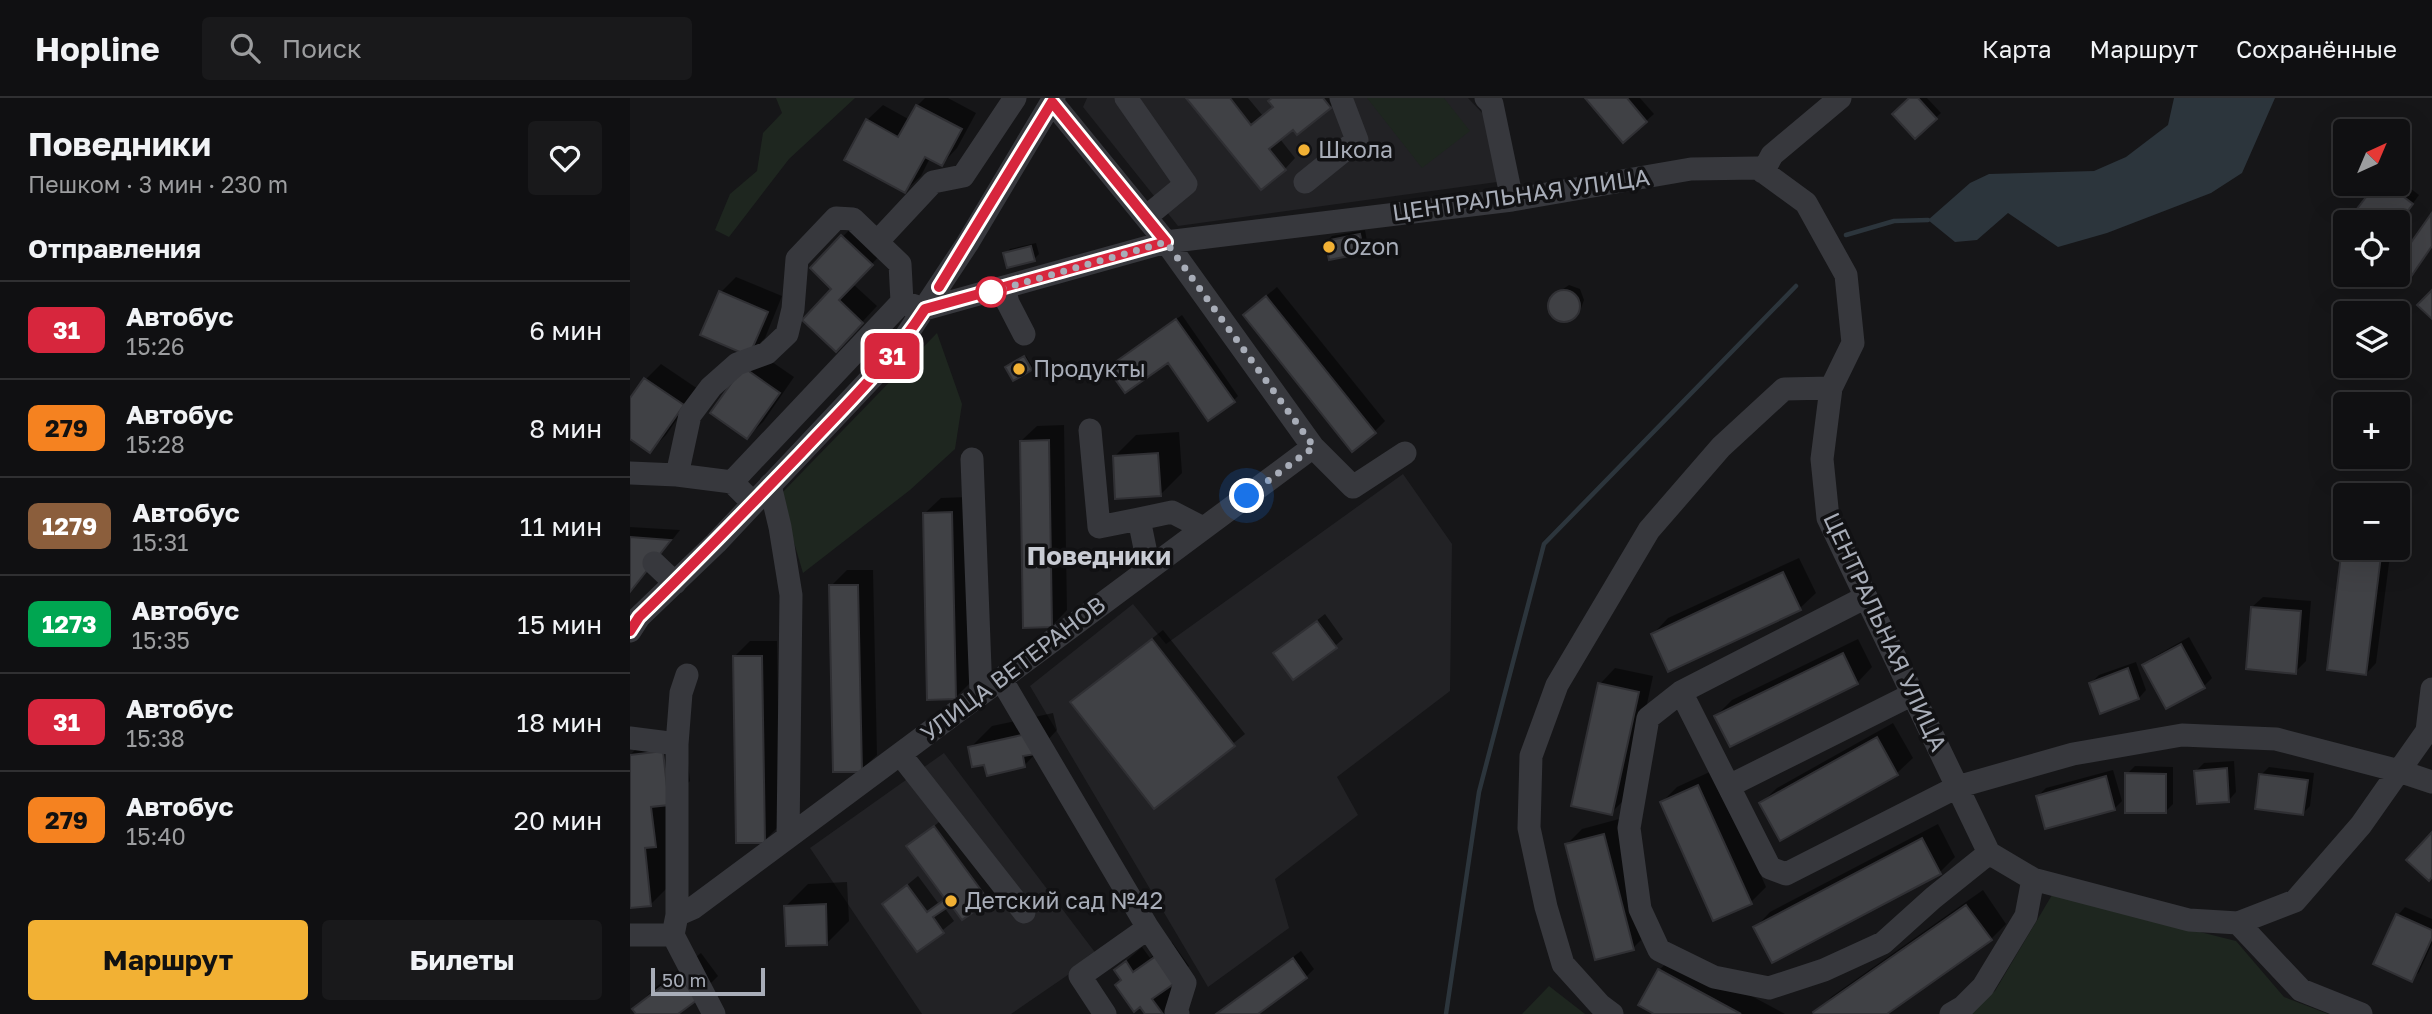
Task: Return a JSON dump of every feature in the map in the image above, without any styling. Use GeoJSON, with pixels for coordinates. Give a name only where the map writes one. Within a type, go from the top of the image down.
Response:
{"type":"FeatureCollection","features":[{"type":"Feature","properties":{"kind":"street"},"geometry":{"type":"LineString","coordinates":[[877,242],[933,183],[963,176],[1015,98]]}},
{"type":"Feature","properties":{"kind":"street"},"geometry":{"type":"LineString","coordinates":[[1126,98],[1186,184],[1146,217]]}},
{"type":"Feature","properties":{"kind":"street"},"geometry":{"type":"LineString","coordinates":[[1305,183],[1357,140],[1341,98]]}},
{"type":"Feature","properties":{"kind":"street"},"geometry":{"type":"LineString","coordinates":[[1486,98],[1492,104],[1512,200]]}},
{"type":"Feature","properties":{"kind":"street"},"geometry":{"type":"LineString","coordinates":[[1763,172],[1772,155],[1840,98]]}},
{"type":"Feature","properties":{"kind":"street"},"geometry":{"type":"LineString","coordinates":[[630,631],[639,617],[675,583],[894,354],[925,309],[1053,100],[1166,242],[1314,447],[1353,487],[1405,453]]}},
{"type":"Feature","properties":{"kind":"street","name":"ЦЕНТРАЛЬНАЯ УЛИЦА"},"geometry":{"type":"LineString","coordinates":[[925,309],[1166,242],[1512,200],[1691,169],[1758,168],[1806,203],[1846,275],[1853,343],[1831,388],[1822,459],[1828,517],[1989,853]]}},
{"type":"Feature","properties":{"kind":"street"},"geometry":{"type":"LineString","coordinates":[[677,475],[690,415],[710,387],[737,364],[767,353],[787,334],[793,309],[797,259],[836,218],[852,219],[900,264],[902,302],[732,482]]}},
{"type":"Feature","properties":{"kind":"street"},"geometry":{"type":"LineString","coordinates":[[1004,288],[1008,303],[1024,334]]}},
{"type":"Feature","properties":{"kind":"street"},"geometry":{"type":"LineString","coordinates":[[902,302],[925,309]]}},
{"type":"Feature","properties":{"kind":"street"},"geometry":{"type":"LineString","coordinates":[[1612,1014],[1600,1005],[1563,964],[1546,907],[1529,828],[1531,756],[1557,685],[1649,530],[1721,447],[1784,389],[1831,388]]}},
{"type":"Feature","properties":{"kind":"street"},"geometry":{"type":"LineString","coordinates":[[1090,430],[1099,527],[1172,512],[1203,528]]}},
{"type":"Feature","properties":{"kind":"street","name":"УЛИЦА ВЕТЕРАНОВ"},"geometry":{"type":"LineString","coordinates":[[675,925],[693,908],[1314,447]]}},
{"type":"Feature","properties":{"kind":"street"},"geometry":{"type":"LineString","coordinates":[[972,459],[981,694]]}},
{"type":"Feature","properties":{"kind":"street"},"geometry":{"type":"LineString","coordinates":[[630,473],[677,475],[732,482],[752,503]]}},
{"type":"Feature","properties":{"kind":"street"},"geometry":{"type":"LineString","coordinates":[[770,485],[780,527],[790,595],[788,837]]}},
{"type":"Feature","properties":{"kind":"street"},"geometry":{"type":"LineString","coordinates":[[1139,519],[1149,568]]}},
{"type":"Feature","properties":{"kind":"street"},"geometry":{"type":"LineString","coordinates":[[654,563],[675,583]]}},
{"type":"Feature","properties":{"kind":"street"},"geometry":{"type":"LineString","coordinates":[[1867,597],[1681,692],[1648,719],[1629,828],[1640,909],[1659,950],[1714,977],[1769,988],[1824,970],[1883,943],[1989,853],[2033,879],[2189,920],[2238,923],[2295,901],[2361,825],[2427,731],[2432,689]]}},
{"type":"Feature","properties":{"kind":"street"},"geometry":{"type":"LineString","coordinates":[[687,675],[681,693],[677,744],[675,925],[714,1014]]}},
{"type":"Feature","properties":{"kind":"street"},"geometry":{"type":"LineString","coordinates":[[1001,679],[1148,928],[1185,983],[1176,1012],[1178,1014]]}},
{"type":"Feature","properties":{"kind":"street"},"geometry":{"type":"LineString","coordinates":[[1681,692],[1770,867],[1786,874],[1957,787],[2073,754],[2182,735],[2276,739],[2432,782]]}},
{"type":"Feature","properties":{"kind":"street"},"geometry":{"type":"LineString","coordinates":[[1729,786],[1913,694]]}},
{"type":"Feature","properties":{"kind":"street"},"geometry":{"type":"LineString","coordinates":[[630,738],[677,744]]}},
{"type":"Feature","properties":{"kind":"street"},"geometry":{"type":"LineString","coordinates":[[900,754],[1024,912]]}},
{"type":"Feature","properties":{"kind":"street"},"geometry":{"type":"LineString","coordinates":[[1951,1014],[1963,1007],[1983,987],[2026,916],[2033,879]]}},
{"type":"Feature","properties":{"kind":"street"},"geometry":{"type":"LineString","coordinates":[[2238,923],[2301,990],[2361,1014]]}},
{"type":"Feature","properties":{"kind":"street"},"geometry":{"type":"LineString","coordinates":[[630,935],[675,925]]}},
{"type":"Feature","properties":{"kind":"street"},"geometry":{"type":"LineString","coordinates":[[1105,1014],[1080,976],[1148,928]]}},
{"type":"Feature","properties":{"kind":"shaded area"},"geometry":{"type":"Polygon","coordinates":[[[776,98],[855,98],[789,159],[729,237],[715,230],[730,194],[757,171],[763,133],[782,113],[776,98]]]}},
{"type":"Feature","properties":{"kind":"shaded area","name":"Школа"},"geometry":{"type":"Polygon","coordinates":[[[1087,98],[1468,98],[1487,118],[1497,182],[1178,226],[1083,107],[1087,98]]]}},
{"type":"Feature","properties":{"kind":"shaded area"},"geometry":{"type":"Polygon","coordinates":[[[1367,98],[1444,98],[1470,131],[1422,168],[1367,98]]]}},
{"type":"Feature","properties":{"kind":"shaded area"},"geometry":{"type":"Polygon","coordinates":[[[2174,98],[2275,98],[2242,173],[2211,193],[2107,233],[2058,247],[2008,213],[1977,240],[1955,242],[1928,220],[1970,183],[1989,174],[2094,171],[2126,157],[2168,125],[2174,98]]]}},
{"type":"Feature","properties":{"kind":"shaded area"},"geometry":{"type":"Polygon","coordinates":[[[937,333],[962,404],[955,449],[910,490],[803,573],[780,495],[937,333]]]}},
{"type":"Feature","properties":{"kind":"shaded area"},"geometry":{"type":"Polygon","coordinates":[[[1403,474],[1452,544],[1450,691],[1337,777],[1358,815],[1275,879],[1289,928],[1208,987],[1030,686],[1133,604],[1166,644],[1403,474]]]}},
{"type":"Feature","properties":{"kind":"shaded area","name":"Детский сад №42"},"geometry":{"type":"Polygon","coordinates":[[[944,753],[1097,955],[1011,1014],[922,1014],[810,848],[944,753]]]}},
{"type":"Feature","properties":{"kind":"shaded area"},"geometry":{"type":"Polygon","coordinates":[[[2052,895],[2236,941],[2284,997],[2328,1014],[1959,1014],[1995,991],[2052,895]]]}},
{"type":"Feature","properties":{"kind":"shaded area"},"geometry":{"type":"Polygon","coordinates":[[[1549,986],[1585,1014],[1522,1014],[1549,986]]]}},
{"type":"Feature","properties":{"kind":"building"},"geometry":{"type":"Polygon","coordinates":[[[1186,98],[1230,98],[1251,125],[1273,107],[1268,101],[1272,98],[1323,98],[1331,108],[1297,135],[1293,130],[1269,149],[1286,170],[1261,190],[1186,98]]]}},
{"type":"Feature","properties":{"kind":"building"},"geometry":{"type":"Polygon","coordinates":[[[1585,98],[1627,98],[1647,122],[1623,143],[1585,98]]]}},
{"type":"Feature","properties":{"kind":"building"},"geometry":{"type":"Polygon","coordinates":[[[1909,98],[1918,98],[1937,119],[1915,139],[1892,114],[1909,98]]]}},
{"type":"Feature","properties":{"kind":"building"},"geometry":{"type":"Polygon","coordinates":[[[916,105],[962,129],[942,166],[925,157],[905,193],[844,160],[866,119],[898,137],[916,105]]]}},
{"type":"Feature","properties":{"kind":"building"},"geometry":{"type":"Polygon","coordinates":[[[2367,196],[2403,196],[2413,204],[2408,210],[2356,210],[2367,196]]]}},
{"type":"Feature","properties":{"kind":"building"},"geometry":{"type":"Polygon","coordinates":[[[2431,214],[2432,246],[2410,278],[2410,244],[2431,214]]]}},
{"type":"Feature","properties":{"kind":"building"},"geometry":{"type":"Polygon","coordinates":[[[1360,234],[1364,253],[1329,260],[1325,241],[1360,234]]]}},
{"type":"Feature","properties":{"kind":"building"},"geometry":{"type":"Polygon","coordinates":[[[841,235],[873,265],[839,300],[863,323],[836,352],[802,320],[831,289],[810,268],[841,235]]]}},
{"type":"Feature","properties":{"kind":"building"},"geometry":{"type":"Polygon","coordinates":[[[1031,246],[1035,261],[1007,268],[1003,253],[1031,246]]]}},
{"type":"Feature","properties":{"kind":"building"},"geometry":{"type":"Polygon","coordinates":[[[1564,290],[1575,295],[1580,306],[1575,317],[1564,322],[1553,317],[1548,306],[1553,295],[1564,290]]]}},
{"type":"Feature","properties":{"kind":"building"},"geometry":{"type":"Polygon","coordinates":[[[2432,290],[2432,319],[2417,305],[2432,290]]]}},
{"type":"Feature","properties":{"kind":"building"},"geometry":{"type":"Polygon","coordinates":[[[719,291],[768,312],[749,356],[700,335],[719,291]]]}},
{"type":"Feature","properties":{"kind":"building"},"geometry":{"type":"Polygon","coordinates":[[[1266,296],[1376,433],[1352,452],[1243,315],[1266,296]]]}},
{"type":"Feature","properties":{"kind":"building"},"geometry":{"type":"Polygon","coordinates":[[[1176,319],[1235,402],[1208,421],[1168,363],[1125,393],[1107,368],[1176,319]]]}},
{"type":"Feature","properties":{"kind":"building","name":"Продукты"},"geometry":{"type":"Polygon","coordinates":[[[1024,356],[1032,370],[1013,381],[1005,367],[1024,356]]]}},
{"type":"Feature","properties":{"kind":"building"},"geometry":{"type":"Polygon","coordinates":[[[743,367],[780,393],[747,439],[710,413],[743,367]]]}},
{"type":"Feature","properties":{"kind":"building"},"geometry":{"type":"Polygon","coordinates":[[[644,378],[684,405],[650,453],[630,439],[630,398],[644,378]]]}},
{"type":"Feature","properties":{"kind":"building"},"geometry":{"type":"Polygon","coordinates":[[[1049,440],[1052,627],[1023,628],[1020,441],[1049,440]]]}},
{"type":"Feature","properties":{"kind":"building"},"geometry":{"type":"Polygon","coordinates":[[[1158,453],[1161,496],[1115,499],[1113,456],[1158,453]]]}},
{"type":"Feature","properties":{"kind":"building"},"geometry":{"type":"Polygon","coordinates":[[[952,512],[956,699],[927,700],[923,513],[952,512]]]}},
{"type":"Feature","properties":{"kind":"building"},"geometry":{"type":"Polygon","coordinates":[[[630,537],[671,540],[630,592],[630,537]]]}},
{"type":"Feature","properties":{"kind":"building"},"geometry":{"type":"Polygon","coordinates":[[[2340,560],[2380,560],[2366,675],[2327,670],[2340,560]]]}},
{"type":"Feature","properties":{"kind":"building"},"geometry":{"type":"Polygon","coordinates":[[[1783,572],[1801,610],[1668,672],[1651,634],[1783,572]]]}},
{"type":"Feature","properties":{"kind":"building"},"geometry":{"type":"Polygon","coordinates":[[[829,585],[858,585],[862,772],[833,772],[829,585]]]}},
{"type":"Feature","properties":{"kind":"building"},"geometry":{"type":"Polygon","coordinates":[[[2251,607],[2301,611],[2296,674],[2246,669],[2251,607]]]}},
{"type":"Feature","properties":{"kind":"building"},"geometry":{"type":"Polygon","coordinates":[[[1317,621],[1337,648],[1293,680],[1273,653],[1317,621]]]}},
{"type":"Feature","properties":{"kind":"building"},"geometry":{"type":"Polygon","coordinates":[[[1152,639],[1235,746],[1154,809],[1070,702],[1152,639]]]}},
{"type":"Feature","properties":{"kind":"building"},"geometry":{"type":"Polygon","coordinates":[[[2181,644],[2205,688],[2166,709],[2142,665],[2181,644]]]}},
{"type":"Feature","properties":{"kind":"building"},"geometry":{"type":"Polygon","coordinates":[[[1843,653],[1858,684],[1730,747],[1714,716],[1843,653]]]}},
{"type":"Feature","properties":{"kind":"building"},"geometry":{"type":"Polygon","coordinates":[[[733,656],[762,656],[765,843],[736,843],[733,656]]]}},
{"type":"Feature","properties":{"kind":"building"},"geometry":{"type":"Polygon","coordinates":[[[2128,668],[2139,699],[2100,714],[2089,683],[2128,668]]]}},
{"type":"Feature","properties":{"kind":"building"},"geometry":{"type":"Polygon","coordinates":[[[1598,683],[1639,692],[1612,815],[1571,806],[1598,683]]]}},
{"type":"Feature","properties":{"kind":"building"},"geometry":{"type":"Polygon","coordinates":[[[1031,733],[1036,754],[1023,756],[1025,767],[987,776],[984,765],[972,767],[968,747],[1031,733]]]}},
{"type":"Feature","properties":{"kind":"building"},"geometry":{"type":"Polygon","coordinates":[[[1877,737],[1898,775],[1780,841],[1759,803],[1877,737]]]}},
{"type":"Feature","properties":{"kind":"building"},"geometry":{"type":"Polygon","coordinates":[[[663,751],[669,805],[651,807],[656,847],[645,848],[651,906],[630,908],[630,755],[663,751]]]}},
{"type":"Feature","properties":{"kind":"building"},"geometry":{"type":"Polygon","coordinates":[[[2227,768],[2229,802],[2197,804],[2194,771],[2227,768]]]}},
{"type":"Feature","properties":{"kind":"building"},"geometry":{"type":"Polygon","coordinates":[[[2125,773],[2166,774],[2166,813],[2125,813],[2125,773]]]}},
{"type":"Feature","properties":{"kind":"building"},"geometry":{"type":"Polygon","coordinates":[[[2259,774],[2308,780],[2303,815],[2255,809],[2259,774]]]}},
{"type":"Feature","properties":{"kind":"building"},"geometry":{"type":"Polygon","coordinates":[[[2106,776],[2115,810],[2045,829],[2036,796],[2106,776]]]}},
{"type":"Feature","properties":{"kind":"building"},"geometry":{"type":"Polygon","coordinates":[[[1698,785],[1752,904],[1713,921],[1660,802],[1698,785]]]}},
{"type":"Feature","properties":{"kind":"building"},"geometry":{"type":"Polygon","coordinates":[[[934,826],[989,901],[962,920],[951,905],[933,917],[944,933],[917,952],[882,904],[907,885],[927,912],[945,899],[906,846],[934,826]]]}},
{"type":"Feature","properties":{"kind":"building"},"geometry":{"type":"Polygon","coordinates":[[[2432,832],[2432,877],[2429,881],[2406,860],[2432,832]]]}},
{"type":"Feature","properties":{"kind":"building"},"geometry":{"type":"Polygon","coordinates":[[[1604,834],[1634,950],[1595,960],[1565,844],[1604,834]]]}},
{"type":"Feature","properties":{"kind":"building"},"geometry":{"type":"Polygon","coordinates":[[[1922,838],[1941,874],[1772,963],[1753,927],[1922,838]]]}},
{"type":"Feature","properties":{"kind":"building"},"geometry":{"type":"Polygon","coordinates":[[[826,904],[827,945],[786,946],[784,906],[826,904]]]}},
{"type":"Feature","properties":{"kind":"building"},"geometry":{"type":"Polygon","coordinates":[[[1966,905],[1992,940],[1887,1014],[1814,1014],[1813,1012],[1966,905]]]}},
{"type":"Feature","properties":{"kind":"building"},"geometry":{"type":"Polygon","coordinates":[[[2396,914],[2432,930],[2432,938],[2412,982],[2373,964],[2396,914]]]}},
{"type":"Feature","properties":{"kind":"building"},"geometry":{"type":"Polygon","coordinates":[[[1156,956],[1175,983],[1152,999],[1163,1014],[1145,1014],[1140,1007],[1134,1012],[1115,985],[1121,980],[1114,970],[1126,961],[1133,972],[1156,956]]]}},
{"type":"Feature","properties":{"kind":"building"},"geometry":{"type":"Polygon","coordinates":[[[1293,958],[1307,978],[1258,1014],[1216,1014],[1293,958]]]}},
{"type":"Feature","properties":{"kind":"building"},"geometry":{"type":"Polygon","coordinates":[[[1658,969],[1741,1014],[1654,1014],[1638,1005],[1658,969]]]}},
{"type":"Feature","properties":{"kind":"building"},"geometry":{"type":"Polygon","coordinates":[[[678,974],[697,1000],[678,1014],[636,1014],[632,1009],[678,974]]]}},
{"type":"Feature","properties":{"kind":"waterway"},"geometry":{"type":"LineString","coordinates":[[1846,235],[1894,221],[1928,220]]}},
{"type":"Feature","properties":{"kind":"waterway"},"geometry":{"type":"LineString","coordinates":[[1446,1014],[1479,792],[1544,544],[1796,286]]}},
{"type":"Feature","properties":{"kind":"bus line","name":"31"},"geometry":{"type":"LineString","coordinates":[[630,631],[639,617],[716,543],[894,354],[925,309],[1166,242],[1052,102],[939,287]]}},
{"type":"Feature","properties":{"kind":"place","name":"Школа"},"geometry":{"type":"Point","coordinates":[1304,150]}},
{"type":"Feature","properties":{"kind":"place","name":"Ozon"},"geometry":{"type":"Point","coordinates":[1329,247]}},
{"type":"Feature","properties":{"kind":"place","name":"Продукты"},"geometry":{"type":"Point","coordinates":[1019,369]}},
{"type":"Feature","properties":{"kind":"place","name":"Детский сад №42"},"geometry":{"type":"Point","coordinates":[951,901]}},
{"type":"Feature","properties":{"kind":"district","name":"Поведники"},"geometry":{"type":"Point","coordinates":[1099,556]}},
{"type":"Feature","properties":{"kind":"route"},"geometry":{"type":"LineString","coordinates":[[991,292],[1166,242],[1314,447],[1247,496]]}}]}
